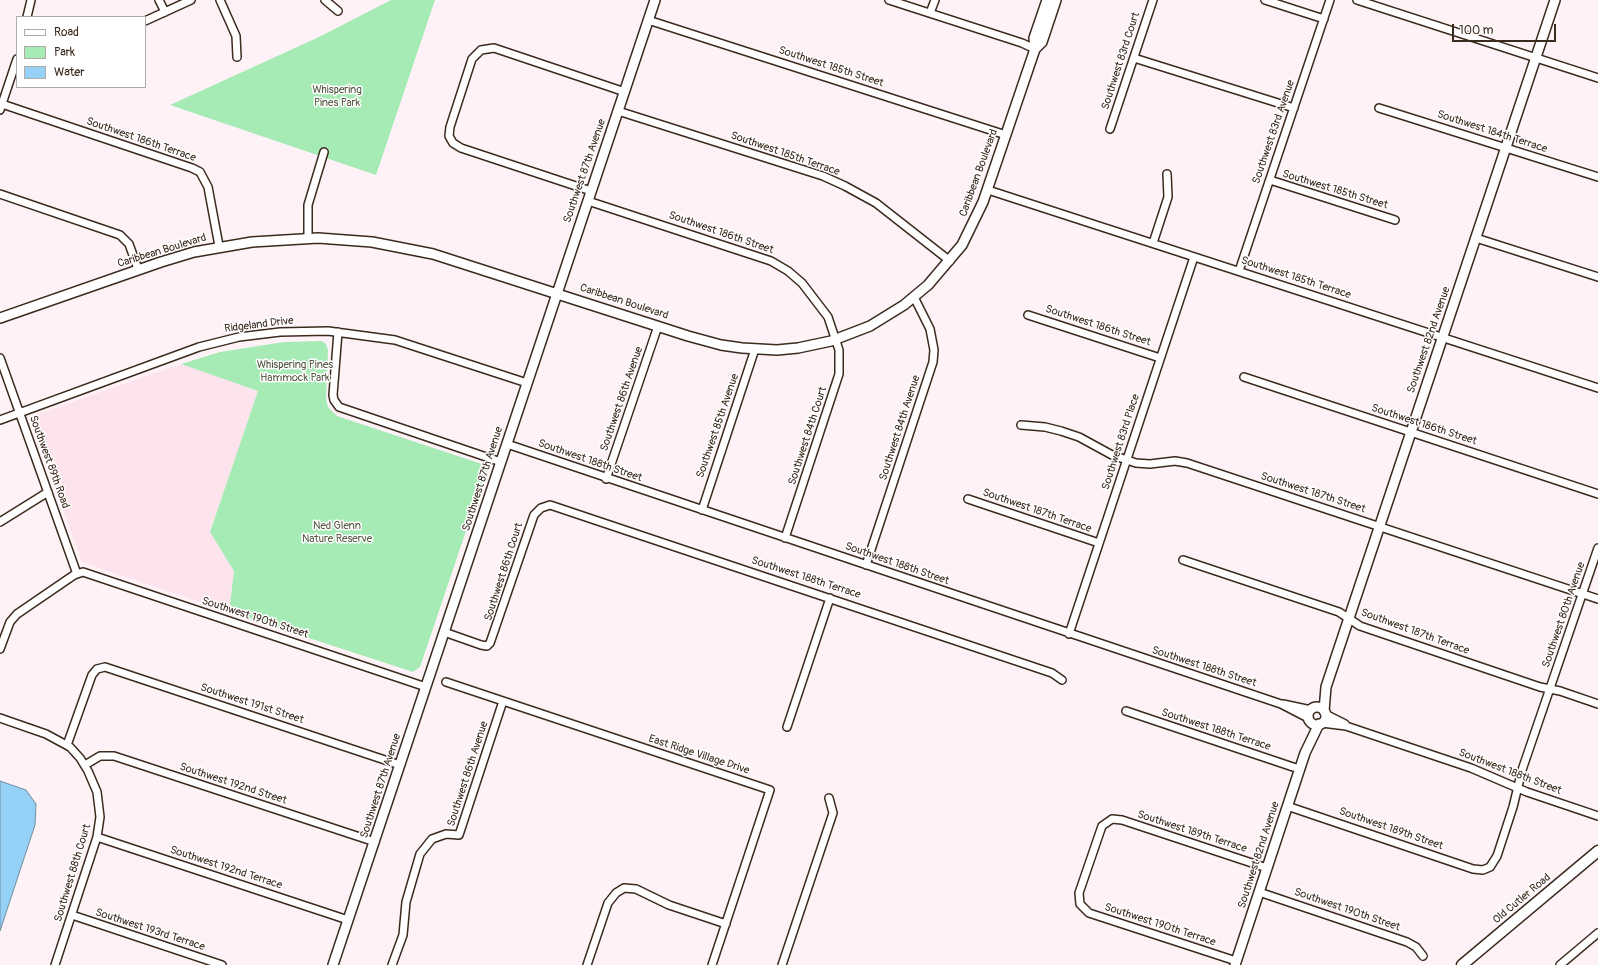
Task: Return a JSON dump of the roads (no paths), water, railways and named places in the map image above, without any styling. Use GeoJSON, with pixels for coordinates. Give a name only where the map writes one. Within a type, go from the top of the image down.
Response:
{"type":"FeatureCollection","features":[{"type":"Feature","properties":{"kind":"main road","name":"Old Cutler Road"},"geometry":{"type":"LineString","coordinates":[[1462,965],[1598,851]]}},
{"type":"Feature","properties":{"kind":"street"},"geometry":{"type":"LineString","coordinates":[[27,16],[31,0]]}},
{"type":"Feature","properties":{"kind":"street"},"geometry":{"type":"LineString","coordinates":[[159,0],[165,12]]}},
{"type":"Feature","properties":{"kind":"street"},"geometry":{"type":"LineString","coordinates":[[146,22],[192,0]]}},
{"type":"Feature","properties":{"kind":"street"},"geometry":{"type":"LineString","coordinates":[[220,0],[236,36],[237,57]]}},
{"type":"Feature","properties":{"kind":"street"},"geometry":{"type":"LineString","coordinates":[[325,0],[338,11]]}},
{"type":"Feature","properties":{"kind":"street","name":"Southwest 87th Avenue"},"geometry":{"type":"LineString","coordinates":[[333,965],[655,0]]}},
{"type":"Feature","properties":{"kind":"street"},"geometry":{"type":"LineString","coordinates":[[889,0],[1022,42],[1035,49],[1042,42],[1056,0]]}},
{"type":"Feature","properties":{"kind":"street"},"geometry":{"type":"LineString","coordinates":[[930,13],[934,0]]}},
{"type":"Feature","properties":{"kind":"street","name":"Caribbean Boulevard"},"geometry":{"type":"LineString","coordinates":[[0,318],[173,258],[219,246],[265,240],[308,238],[357,240],[418,250],[715,344],[755,349],[798,348],[836,339],[877,322],[928,286],[950,261],[974,223],[988,190],[1035,49],[1034,38],[1047,0]]}},
{"type":"Feature","properties":{"kind":"street","name":"Southwest 83rd Court"},"geometry":{"type":"LineString","coordinates":[[1110,129],[1153,0]]}},
{"type":"Feature","properties":{"kind":"street"},"geometry":{"type":"LineString","coordinates":[[1265,0],[1324,19]]}},
{"type":"Feature","properties":{"kind":"street","name":"Southwest 83rd Avenue"},"geometry":{"type":"LineString","coordinates":[[1239,272],[1330,0]]}},
{"type":"Feature","properties":{"kind":"street"},"geometry":{"type":"LineString","coordinates":[[1357,0],[1598,78]]}},
{"type":"Feature","properties":{"kind":"street","name":"Southwest 82nd Avenue"},"geometry":{"type":"LineString","coordinates":[[1236,963],[1317,716],[1322,691],[1326,687],[1349,619],[1555,0]]}},
{"type":"Feature","properties":{"kind":"street","name":"Southwest 185th Street"},"geometry":{"type":"LineString","coordinates":[[648,20],[1006,135]]}},
{"type":"Feature","properties":{"kind":"street"},"geometry":{"type":"LineString","coordinates":[[591,191],[460,148],[451,140],[450,127],[472,59],[481,50],[494,48],[625,92]]}},
{"type":"Feature","properties":{"kind":"street"},"geometry":{"type":"LineString","coordinates":[[1134,58],[1294,108]]}},
{"type":"Feature","properties":{"kind":"street"},"geometry":{"type":"LineString","coordinates":[[1,107],[16,62]]}},
{"type":"Feature","properties":{"kind":"street","name":"Southwest 186th Terrace"},"geometry":{"type":"LineString","coordinates":[[1,107],[192,168],[200,172],[208,187],[219,246]]}},
{"type":"Feature","properties":{"kind":"street","name":"Southwest 184th Terrace"},"geometry":{"type":"LineString","coordinates":[[1379,108],[1598,177]]}},
{"type":"Feature","properties":{"kind":"street","name":"Southwest 185th Terrace"},"geometry":{"type":"LineString","coordinates":[[618,111],[823,176],[876,203],[950,261]]}},
{"type":"Feature","properties":{"kind":"street"},"geometry":{"type":"LineString","coordinates":[[308,238],[308,205],[324,152]]}},
{"type":"Feature","properties":{"kind":"street"},"geometry":{"type":"LineString","coordinates":[[1153,244],[1168,197],[1167,174]]}},
{"type":"Feature","properties":{"kind":"street","name":"Southwest 185th Street"},"geometry":{"type":"LineString","coordinates":[[1270,180],[1395,220]]}},
{"type":"Feature","properties":{"kind":"street","name":"Southwest 185th Terrace"},"geometry":{"type":"LineString","coordinates":[[988,190],[1598,388]]}},
{"type":"Feature","properties":{"kind":"street"},"geometry":{"type":"LineString","coordinates":[[0,194],[120,235],[129,244],[138,270]]}},
{"type":"Feature","properties":{"kind":"street","name":"Southwest 186th Street"},"geometry":{"type":"LineString","coordinates":[[588,201],[752,253],[777,264],[798,279],[816,299],[828,317],[836,339]]}},
{"type":"Feature","properties":{"kind":"street"},"geometry":{"type":"LineString","coordinates":[[1476,238],[1598,277]]}},
{"type":"Feature","properties":{"kind":"street","name":"Southwest 83rd Place"},"geometry":{"type":"LineString","coordinates":[[1069,634],[1194,257]]}},
{"type":"Feature","properties":{"kind":"street","name":"Southwest 84th Avenue"},"geometry":{"type":"LineString","coordinates":[[866,565],[932,362],[934,350],[930,329],[914,297]]}},
{"type":"Feature","properties":{"kind":"street","name":"Southwest 186th Street"},"geometry":{"type":"LineString","coordinates":[[1028,316],[1160,358]]}},
{"type":"Feature","properties":{"kind":"street","name":"Southwest 86th Avenue"},"geometry":{"type":"LineString","coordinates":[[606,478],[658,326]]}},
{"type":"Feature","properties":{"kind":"street","name":"Ridgeland Drive"},"geometry":{"type":"LineString","coordinates":[[0,420],[19,411],[216,342],[280,332],[338,332],[373,336],[403,342],[527,383]]}},
{"type":"Feature","properties":{"kind":"street"},"geometry":{"type":"LineString","coordinates":[[338,332],[333,397],[339,407],[501,462]]}},
{"type":"Feature","properties":{"kind":"street","name":"Southwest 84th Court"},"geometry":{"type":"LineString","coordinates":[[785,538],[839,374],[840,357],[836,339]]}},
{"type":"Feature","properties":{"kind":"street","name":"Southwest 85th Avenue"},"geometry":{"type":"LineString","coordinates":[[702,510],[755,349]]}},
{"type":"Feature","properties":{"kind":"street","name":"Southwest 89th Road"},"geometry":{"type":"LineString","coordinates":[[0,358],[77,574]]}},
{"type":"Feature","properties":{"kind":"street","name":"Southwest 186th Street"},"geometry":{"type":"LineString","coordinates":[[1244,377],[1598,494]]}},
{"type":"Feature","properties":{"kind":"street","name":"Southwest 187th Street"},"geometry":{"type":"LineString","coordinates":[[1021,425],[1061,430],[1083,439],[1106,452],[1127,460],[1150,464],[1175,461],[1187,463],[1598,599]]}},
{"type":"Feature","properties":{"kind":"street","name":"Southwest 188th Street"},"geometry":{"type":"LineString","coordinates":[[507,444],[1069,634],[1281,704],[1288,704],[1317,716],[1471,768],[1517,788],[1598,816]]}},
{"type":"Feature","properties":{"kind":"street"},"geometry":{"type":"LineString","coordinates":[[0,522],[48,492]]}},
{"type":"Feature","properties":{"kind":"street","name":"Southwest 187th Terrace"},"geometry":{"type":"LineString","coordinates":[[968,499],[1099,543]]}},
{"type":"Feature","properties":{"kind":"street","name":"Southwest 188th Terrace"},"geometry":{"type":"LineString","coordinates":[[541,508],[547,505],[556,506],[1052,673],[1062,680]]}},
{"type":"Feature","properties":{"kind":"street","name":"Southwest 86th Court"},"geometry":{"type":"LineString","coordinates":[[444,632],[481,645],[489,645],[493,638],[534,515],[541,508]]}},
{"type":"Feature","properties":{"kind":"street","name":"Southwest 80th Avenue"},"geometry":{"type":"LineString","coordinates":[[1517,788],[1598,548]]}},
{"type":"Feature","properties":{"kind":"street","name":"Southwest 187th Terrace"},"geometry":{"type":"LineString","coordinates":[[1183,560],[1339,612],[1360,626],[1598,704]]}},
{"type":"Feature","properties":{"kind":"street","name":"Southwest 190th Street"},"geometry":{"type":"LineString","coordinates":[[77,574],[86,573],[426,687]]}},
{"type":"Feature","properties":{"kind":"street"},"geometry":{"type":"LineString","coordinates":[[0,650],[8,626],[14,616],[77,574]]}},
{"type":"Feature","properties":{"kind":"street"},"geometry":{"type":"LineString","coordinates":[[787,727],[830,598]]}},
{"type":"Feature","properties":{"kind":"street","name":"Southwest 191st Street"},"geometry":{"type":"LineString","coordinates":[[67,745],[91,677],[97,669],[109,668],[400,765]]}},
{"type":"Feature","properties":{"kind":"street","name":"East Ridge Village Drive"},"geometry":{"type":"LineString","coordinates":[[446,682],[770,790],[712,965]]}},
{"type":"Feature","properties":{"kind":"street","name":"Southwest 86th Avenue"},"geometry":{"type":"LineString","coordinates":[[392,965],[403,935],[406,902],[420,854],[432,839],[446,834],[459,835],[503,701]]}},
{"type":"Feature","properties":{"kind":"street","name":"Southwest 188th Terrace"},"geometry":{"type":"LineString","coordinates":[[1126,712],[1299,769]]}},
{"type":"Feature","properties":{"kind":"street"},"geometry":{"type":"LineString","coordinates":[[0,718],[46,734],[67,745]]}},
{"type":"Feature","properties":{"kind":"street","name":"Southwest 88th Court"},"geometry":{"type":"LineString","coordinates":[[55,965],[100,824],[98,800],[94,783],[85,765],[67,745]]}},
{"type":"Feature","properties":{"kind":"street","name":"Southwest 192nd Street"},"geometry":{"type":"LineString","coordinates":[[85,765],[100,756],[114,756],[375,842]]}},
{"type":"Feature","properties":{"kind":"street","name":"Southwest 189th Street"},"geometry":{"type":"LineString","coordinates":[[1287,806],[1473,869],[1487,868],[1493,863],[1497,856],[1513,807],[1517,788]]}},
{"type":"Feature","properties":{"kind":"street"},"geometry":{"type":"LineString","coordinates":[[782,965],[833,813],[829,798]]}},
{"type":"Feature","properties":{"kind":"street","name":"Southwest 189th Terrace"},"geometry":{"type":"LineString","coordinates":[[1080,904],[1079,893],[1101,829],[1109,820],[1118,819],[1267,868]]}},
{"type":"Feature","properties":{"kind":"street","name":"Southwest 192nd Terrace"},"geometry":{"type":"LineString","coordinates":[[97,837],[348,920]]}},
{"type":"Feature","properties":{"kind":"street"},"geometry":{"type":"LineString","coordinates":[[586,965],[608,903],[616,893],[627,888],[647,893],[669,904],[726,924]]}},
{"type":"Feature","properties":{"kind":"street","name":"Southwest 190th Street"},"geometry":{"type":"LineString","coordinates":[[1259,892],[1407,942],[1416,947],[1423,956]]}},
{"type":"Feature","properties":{"kind":"street","name":"Southwest 190th Terrace"},"geometry":{"type":"LineString","coordinates":[[1080,904],[1089,913],[1236,963]]}},
{"type":"Feature","properties":{"kind":"street","name":"Southwest 193rd Terrace"},"geometry":{"type":"LineString","coordinates":[[72,915],[222,965]]}},
{"type":"Feature","properties":{"kind":"street"},"geometry":{"type":"LineString","coordinates":[[1560,965],[1598,934]]}},
{"type":"Feature","properties":{"kind":"water"},"geometry":{"type":"Polygon","coordinates":[[[0,781],[26,790],[36,804],[35,825],[0,931],[0,781]]]}},
{"type":"Feature","properties":{"kind":"park label","name":"Whispering Pines Park"},"geometry":{"type":"Point","coordinates":[337,96]}},
{"type":"Feature","properties":{"kind":"park label","name":"Whispering Pines Hammock Park"},"geometry":{"type":"Point","coordinates":[295,371]}},
{"type":"Feature","properties":{"kind":"park label","name":"Ned Glenn Nature Reserve"},"geometry":{"type":"Point","coordinates":[337,532]}}]}
